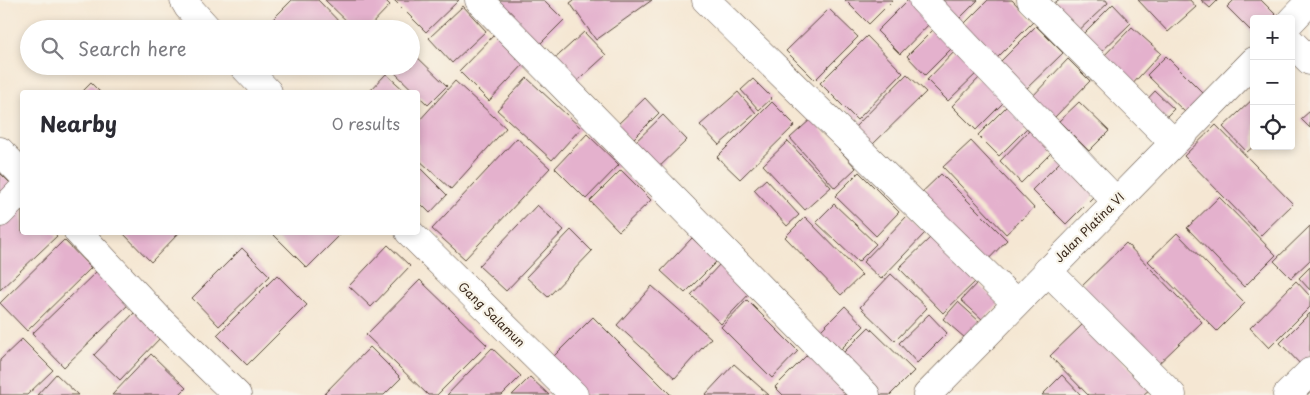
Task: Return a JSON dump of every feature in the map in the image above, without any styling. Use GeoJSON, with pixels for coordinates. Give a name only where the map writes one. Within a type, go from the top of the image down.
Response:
{"type":"FeatureCollection","features":[{"type":"Feature","properties":{"kind":"street"},"geometry":{"type":"LineString","coordinates":[[184,0],[200,20]]}},
{"type":"Feature","properties":{"kind":"street"},"geometry":{"type":"LineString","coordinates":[[479,0],[866,395]]}},
{"type":"Feature","properties":{"kind":"street"},"geometry":{"type":"LineString","coordinates":[[706,0],[1016,303]]}},
{"type":"Feature","properties":{"kind":"street"},"geometry":{"type":"LineString","coordinates":[[924,0],[1116,201]]}},
{"type":"Feature","properties":{"kind":"street"},"geometry":{"type":"LineString","coordinates":[[1031,0],[1173,142]]}},
{"type":"Feature","properties":{"kind":"street"},"geometry":{"type":"LineString","coordinates":[[1295,46],[1310,61]]}},
{"type":"Feature","properties":{"kind":"street","name":"Jalan Platina VI"},"geometry":{"type":"LineString","coordinates":[[927,395],[1250,64]]}},
{"type":"Feature","properties":{"kind":"street"},"geometry":{"type":"LineString","coordinates":[[252,75],[266,90]]}},
{"type":"Feature","properties":{"kind":"street"},"geometry":{"type":"LineString","coordinates":[[0,151],[20,172]]}},
{"type":"Feature","properties":{"kind":"street"},"geometry":{"type":"LineString","coordinates":[[0,213],[20,192]]}},
{"type":"Feature","properties":{"kind":"street"},"geometry":{"type":"LineString","coordinates":[[81,235],[161,321],[237,395]]}},
{"type":"Feature","properties":{"kind":"street","name":"Gang Salamun"},"geometry":{"type":"LineString","coordinates":[[412,235],[574,395]]}},
{"type":"Feature","properties":{"kind":"street"},"geometry":{"type":"LineString","coordinates":[[1047,270],[1172,395]]}},
{"type":"Feature","properties":{"kind":"street"},"geometry":{"type":"LineString","coordinates":[[1287,395],[1310,372]]}},
{"type":"Feature","properties":{"kind":"building"},"geometry":{"type":"Polygon","coordinates":[[[292,0],[318,0],[337,20],[272,20],[292,0]]]}},
{"type":"Feature","properties":{"kind":"building"},"geometry":{"type":"Polygon","coordinates":[[[325,0],[385,0],[390,5],[376,20],[346,20],[325,0]]]}},
{"type":"Feature","properties":{"kind":"building"},"geometry":{"type":"Polygon","coordinates":[[[394,0],[459,0],[426,32],[420,26],[420,20],[414,20],[394,0]]]}},
{"type":"Feature","properties":{"kind":"building"},"geometry":{"type":"Polygon","coordinates":[[[486,0],[544,0],[564,20],[535,49],[486,0]]]}},
{"type":"Feature","properties":{"kind":"building"},"geometry":{"type":"Polygon","coordinates":[[[574,0],[652,0],[596,40],[570,3],[574,0]]]}},
{"type":"Feature","properties":{"kind":"building"},"geometry":{"type":"Polygon","coordinates":[[[845,0],[893,0],[869,24],[845,0]]]}},
{"type":"Feature","properties":{"kind":"building"},"geometry":{"type":"Polygon","coordinates":[[[908,0],[911,0],[932,21],[900,54],[877,31],[908,0]]]}},
{"type":"Feature","properties":{"kind":"building"},"geometry":{"type":"Polygon","coordinates":[[[932,0],[978,0],[955,23],[932,0]]]}},
{"type":"Feature","properties":{"kind":"building"},"geometry":{"type":"Polygon","coordinates":[[[988,0],[1012,0],[1033,22],[994,61],[960,28],[988,0]]]}},
{"type":"Feature","properties":{"kind":"building"},"geometry":{"type":"Polygon","coordinates":[[[1058,0],[1106,0],[1108,3],[1073,36],[1048,9],[1058,0]]]}},
{"type":"Feature","properties":{"kind":"building"},"geometry":{"type":"Polygon","coordinates":[[[1138,0],[1190,0],[1196,7],[1168,32],[1138,0]]]}},
{"type":"Feature","properties":{"kind":"building"},"geometry":{"type":"Polygon","coordinates":[[[1201,0],[1218,0],[1210,8],[1201,0]]]}},
{"type":"Feature","properties":{"kind":"building"},"geometry":{"type":"Polygon","coordinates":[[[1234,0],[1261,0],[1276,15],[1250,15],[1250,30],[1227,7],[1234,0]]]}},
{"type":"Feature","properties":{"kind":"building"},"geometry":{"type":"Polygon","coordinates":[[[1113,4],[1131,23],[1096,57],[1078,39],[1113,4]]]}},
{"type":"Feature","properties":{"kind":"building"},"geometry":{"type":"Polygon","coordinates":[[[463,6],[486,31],[452,63],[429,38],[463,6]]]}},
{"type":"Feature","properties":{"kind":"building"},"geometry":{"type":"Polygon","coordinates":[[[829,9],[858,37],[815,80],[786,51],[829,9]]]}},
{"type":"Feature","properties":{"kind":"building"},"geometry":{"type":"Polygon","coordinates":[[[939,24],[958,42],[925,75],[907,56],[939,24]]]}},
{"type":"Feature","properties":{"kind":"building"},"geometry":{"type":"Polygon","coordinates":[[[1036,26],[1063,53],[1023,92],[997,65],[1036,26]]]}},
{"type":"Feature","properties":{"kind":"building"},"geometry":{"type":"Polygon","coordinates":[[[1132,27],[1161,53],[1129,88],[1100,60],[1132,27]]]}},
{"type":"Feature","properties":{"kind":"building"},"geometry":{"type":"Polygon","coordinates":[[[584,32],[606,55],[571,87],[549,64],[584,32]]]}},
{"type":"Feature","properties":{"kind":"building"},"geometry":{"type":"Polygon","coordinates":[[[496,33],[526,62],[489,101],[459,71],[496,33]]]}},
{"type":"Feature","properties":{"kind":"building"},"geometry":{"type":"Polygon","coordinates":[[[867,36],[903,73],[857,120],[820,83],[867,36]]]}},
{"type":"Feature","properties":{"kind":"building"},"geometry":{"type":"Polygon","coordinates":[[[958,48],[980,70],[948,101],[927,80],[958,48]]]}},
{"type":"Feature","properties":{"kind":"building"},"geometry":{"type":"Polygon","coordinates":[[[1166,56],[1207,97],[1189,116],[1147,75],[1166,56]]]}},
{"type":"Feature","properties":{"kind":"building"},"geometry":{"type":"Polygon","coordinates":[[[1068,59],[1090,81],[1053,119],[1031,98],[1068,59]]]}},
{"type":"Feature","properties":{"kind":"building"},"geometry":{"type":"Polygon","coordinates":[[[420,60],[447,86],[428,105],[420,97],[420,90],[413,90],[397,75],[420,75],[420,60]]]}},
{"type":"Feature","properties":{"kind":"building"},"geometry":{"type":"Polygon","coordinates":[[[984,73],[1009,97],[976,130],[952,106],[984,73]]]}},
{"type":"Feature","properties":{"kind":"building"},"geometry":{"type":"Polygon","coordinates":[[[907,74],[926,92],[869,148],[852,130],[907,74]]]}},
{"type":"Feature","properties":{"kind":"building"},"geometry":{"type":"Polygon","coordinates":[[[387,75],[404,90],[371,90],[387,75]]]}},
{"type":"Feature","properties":{"kind":"building"},"geometry":{"type":"Polygon","coordinates":[[[527,78],[581,128],[552,160],[497,110],[527,78]]]}},
{"type":"Feature","properties":{"kind":"building"},"geometry":{"type":"Polygon","coordinates":[[[753,79],[772,98],[759,110],[741,90],[753,79]]]}},
{"type":"Feature","properties":{"kind":"building"},"geometry":{"type":"Polygon","coordinates":[[[455,81],[506,128],[451,189],[420,161],[420,120],[455,81]]]}},
{"type":"Feature","properties":{"kind":"building"},"geometry":{"type":"Polygon","coordinates":[[[91,83],[98,90],[84,90],[91,83]]]}},
{"type":"Feature","properties":{"kind":"building"},"geometry":{"type":"Polygon","coordinates":[[[1155,91],[1174,109],[1160,123],[1141,106],[1155,91]]]}},
{"type":"Feature","properties":{"kind":"building"},"geometry":{"type":"Polygon","coordinates":[[[738,92],[756,113],[719,145],[700,125],[738,92]]]}},
{"type":"Feature","properties":{"kind":"building"},"geometry":{"type":"Polygon","coordinates":[[[645,98],[659,113],[631,141],[616,126],[645,98]]]}},
{"type":"Feature","properties":{"kind":"building"},"geometry":{"type":"Polygon","coordinates":[[[1013,100],[1034,121],[999,156],[978,135],[1013,100]]]}},
{"type":"Feature","properties":{"kind":"building"},"geometry":{"type":"Polygon","coordinates":[[[772,102],[795,125],[740,179],[717,157],[772,102]]]}},
{"type":"Feature","properties":{"kind":"building"},"geometry":{"type":"Polygon","coordinates":[[[1079,102],[1109,131],[1089,151],[1059,121],[1079,102]]]}},
{"type":"Feature","properties":{"kind":"building"},"geometry":{"type":"Polygon","coordinates":[[[1250,102],[1250,149],[1247,152],[1223,127],[1250,102]]]}},
{"type":"Feature","properties":{"kind":"building"},"geometry":{"type":"Polygon","coordinates":[[[1310,111],[1310,128],[1301,119],[1310,111]]]}},
{"type":"Feature","properties":{"kind":"building"},"geometry":{"type":"Polygon","coordinates":[[[663,115],[687,140],[653,173],[629,148],[663,115]]]}},
{"type":"Feature","properties":{"kind":"building"},"geometry":{"type":"Polygon","coordinates":[[[811,119],[856,168],[835,188],[790,138],[811,119]]]}},
{"type":"Feature","properties":{"kind":"building"},"geometry":{"type":"Polygon","coordinates":[[[1216,125],[1293,204],[1261,235],[1184,156],[1216,125]]]}},
{"type":"Feature","properties":{"kind":"building"},"geometry":{"type":"Polygon","coordinates":[[[1030,130],[1052,152],[1021,183],[1000,161],[1030,130]]]}},
{"type":"Feature","properties":{"kind":"building"},"geometry":{"type":"Polygon","coordinates":[[[587,134],[619,165],[586,199],[555,168],[587,134]]]}},
{"type":"Feature","properties":{"kind":"building"},"geometry":{"type":"Polygon","coordinates":[[[517,138],[550,168],[465,259],[432,229],[517,138]]]}},
{"type":"Feature","properties":{"kind":"building"},"geometry":{"type":"Polygon","coordinates":[[[788,141],[831,187],[805,210],[763,165],[788,141]]]}},
{"type":"Feature","properties":{"kind":"building"},"geometry":{"type":"Polygon","coordinates":[[[971,141],[1034,208],[1006,234],[943,167],[971,141]]]}},
{"type":"Feature","properties":{"kind":"building"},"geometry":{"type":"Polygon","coordinates":[[[1066,156],[1100,190],[1066,224],[1032,190],[1066,156]]]}},
{"type":"Feature","properties":{"kind":"building"},"geometry":{"type":"Polygon","coordinates":[[[420,168],[447,195],[430,213],[420,203],[420,168]]]}},
{"type":"Feature","properties":{"kind":"building"},"geometry":{"type":"Polygon","coordinates":[[[621,170],[651,200],[619,231],[590,201],[621,170]]]}},
{"type":"Feature","properties":{"kind":"building"},"geometry":{"type":"Polygon","coordinates":[[[859,172],[899,212],[876,236],[835,196],[859,172]]]}},
{"type":"Feature","properties":{"kind":"building"},"geometry":{"type":"Polygon","coordinates":[[[0,173],[17,190],[0,207],[0,173]]]}},
{"type":"Feature","properties":{"kind":"building"},"geometry":{"type":"Polygon","coordinates":[[[941,174],[1007,240],[983,265],[916,198],[941,174]]]}},
{"type":"Feature","properties":{"kind":"building"},"geometry":{"type":"Polygon","coordinates":[[[766,179],[799,215],[787,226],[754,190],[766,179]]]}},
{"type":"Feature","properties":{"kind":"building"},"geometry":{"type":"Polygon","coordinates":[[[1219,197],[1276,255],[1244,287],[1187,228],[1219,197]]]}},
{"type":"Feature","properties":{"kind":"building"},"geometry":{"type":"Polygon","coordinates":[[[834,204],[876,244],[858,262],[816,222],[834,204]]]}},
{"type":"Feature","properties":{"kind":"building"},"geometry":{"type":"Polygon","coordinates":[[[537,205],[564,230],[506,291],[479,266],[537,205]]]}},
{"type":"Feature","properties":{"kind":"building"},"geometry":{"type":"Polygon","coordinates":[[[20,208],[20,235],[57,236],[0,290],[0,228],[20,208]]]}},
{"type":"Feature","properties":{"kind":"building"},"geometry":{"type":"Polygon","coordinates":[[[907,216],[925,233],[881,279],[863,262],[907,216]]]}},
{"type":"Feature","properties":{"kind":"building"},"geometry":{"type":"Polygon","coordinates":[[[805,217],[862,275],[841,295],[785,237],[805,217]]]}},
{"type":"Feature","properties":{"kind":"building"},"geometry":{"type":"Polygon","coordinates":[[[1310,226],[1310,260],[1291,278],[1274,261],[1310,226]]]}},
{"type":"Feature","properties":{"kind":"building"},"geometry":{"type":"Polygon","coordinates":[[[571,230],[592,251],[548,297],[526,277],[571,230]]]}},
{"type":"Feature","properties":{"kind":"building"},"geometry":{"type":"Polygon","coordinates":[[[1177,233],[1245,303],[1217,331],[1148,261],[1177,233]]]}},
{"type":"Feature","properties":{"kind":"building"},"geometry":{"type":"Polygon","coordinates":[[[125,235],[177,235],[151,262],[125,235]]]}},
{"type":"Feature","properties":{"kind":"building"},"geometry":{"type":"Polygon","coordinates":[[[274,235],[340,235],[307,268],[274,235]]]}},
{"type":"Feature","properties":{"kind":"building"},"geometry":{"type":"Polygon","coordinates":[[[932,236],[976,281],[943,313],[899,268],[932,236]]]}},
{"type":"Feature","properties":{"kind":"building"},"geometry":{"type":"Polygon","coordinates":[[[692,238],[717,261],[685,293],[661,271],[692,238]]]}},
{"type":"Feature","properties":{"kind":"building"},"geometry":{"type":"Polygon","coordinates":[[[64,240],[91,268],[27,331],[0,303],[64,240]]]}},
{"type":"Feature","properties":{"kind":"building"},"geometry":{"type":"Polygon","coordinates":[[[1126,243],[1202,322],[1154,368],[1078,290],[1126,243]]]}},
{"type":"Feature","properties":{"kind":"building"},"geometry":{"type":"Polygon","coordinates":[[[388,245],[410,266],[371,307],[349,286],[388,245]]]}},
{"type":"Feature","properties":{"kind":"building"},"geometry":{"type":"Polygon","coordinates":[[[242,248],[270,276],[219,326],[192,298],[242,248]]]}},
{"type":"Feature","properties":{"kind":"building"},"geometry":{"type":"Polygon","coordinates":[[[720,264],[750,293],[721,324],[691,295],[720,264]]]}},
{"type":"Feature","properties":{"kind":"building"},"geometry":{"type":"Polygon","coordinates":[[[1310,267],[1310,290],[1299,278],[1310,267]]]}},
{"type":"Feature","properties":{"kind":"building"},"geometry":{"type":"Polygon","coordinates":[[[98,270],[130,303],[64,367],[32,334],[98,270]]]}},
{"type":"Feature","properties":{"kind":"building"},"geometry":{"type":"Polygon","coordinates":[[[891,274],[927,308],[895,341],[860,307],[891,274]]]}},
{"type":"Feature","properties":{"kind":"building"},"geometry":{"type":"Polygon","coordinates":[[[277,275],[307,305],[247,365],[217,335],[277,275]]]}},
{"type":"Feature","properties":{"kind":"building"},"geometry":{"type":"Polygon","coordinates":[[[420,280],[487,345],[437,395],[428,395],[366,335],[420,280]]]}},
{"type":"Feature","properties":{"kind":"building"},"geometry":{"type":"Polygon","coordinates":[[[1296,281],[1310,296],[1310,307],[1269,348],[1250,328],[1296,281]]]}},
{"type":"Feature","properties":{"kind":"building"},"geometry":{"type":"Polygon","coordinates":[[[977,283],[999,304],[983,320],[961,300],[977,283]]]}},
{"type":"Feature","properties":{"kind":"building"},"geometry":{"type":"Polygon","coordinates":[[[652,286],[711,338],[675,378],[617,325],[652,286]]]}},
{"type":"Feature","properties":{"kind":"building"},"geometry":{"type":"Polygon","coordinates":[[[747,300],[798,351],[772,378],[721,327],[747,300]]]}},
{"type":"Feature","properties":{"kind":"building"},"geometry":{"type":"Polygon","coordinates":[[[958,302],[980,322],[965,338],[943,319],[958,302]]]}},
{"type":"Feature","properties":{"kind":"building"},"geometry":{"type":"Polygon","coordinates":[[[845,306],[864,326],[835,355],[815,336],[845,306]]]}},
{"type":"Feature","properties":{"kind":"building"},"geometry":{"type":"Polygon","coordinates":[[[135,312],[161,337],[120,380],[94,355],[135,312]]]}},
{"type":"Feature","properties":{"kind":"building"},"geometry":{"type":"Polygon","coordinates":[[[1310,313],[1310,361],[1303,367],[1280,343],[1310,313]]]}},
{"type":"Feature","properties":{"kind":"building"},"geometry":{"type":"Polygon","coordinates":[[[929,314],[947,333],[917,363],[899,343],[929,314]]]}},
{"type":"Feature","properties":{"kind":"building"},"geometry":{"type":"Polygon","coordinates":[[[593,317],[671,395],[584,395],[549,361],[593,317]]]}},
{"type":"Feature","properties":{"kind":"building"},"geometry":{"type":"Polygon","coordinates":[[[1085,322],[1150,389],[1143,395],[1088,395],[1050,356],[1085,322]]]}},
{"type":"Feature","properties":{"kind":"building"},"geometry":{"type":"Polygon","coordinates":[[[869,327],[914,371],[890,395],[874,395],[837,359],[869,327]]]}},
{"type":"Feature","properties":{"kind":"building"},"geometry":{"type":"Polygon","coordinates":[[[22,339],[53,370],[27,395],[0,395],[0,360],[22,339]]]}},
{"type":"Feature","properties":{"kind":"building"},"geometry":{"type":"Polygon","coordinates":[[[370,347],[401,378],[384,395],[323,395],[370,347]]]}},
{"type":"Feature","properties":{"kind":"building"},"geometry":{"type":"Polygon","coordinates":[[[492,348],[521,376],[502,395],[447,395],[492,348]]]}},
{"type":"Feature","properties":{"kind":"building"},"geometry":{"type":"Polygon","coordinates":[[[151,354],[186,388],[179,395],[112,395],[151,354]]]}},
{"type":"Feature","properties":{"kind":"building"},"geometry":{"type":"Polygon","coordinates":[[[808,354],[848,395],[783,395],[775,387],[808,354]]]}},
{"type":"Feature","properties":{"kind":"building"},"geometry":{"type":"Polygon","coordinates":[[[734,364],[769,395],[705,395],[734,364]]]}},
{"type":"Feature","properties":{"kind":"building"},"geometry":{"type":"Polygon","coordinates":[[[56,374],[78,395],[37,395],[56,374]]]}},
{"type":"Feature","properties":{"kind":"building"},"geometry":{"type":"Polygon","coordinates":[[[1062,375],[1081,395],[1042,395],[1062,375]]]}},
{"type":"Feature","properties":{"kind":"building"},"geometry":{"type":"Polygon","coordinates":[[[530,377],[549,395],[512,395],[530,377]]]}}]}
